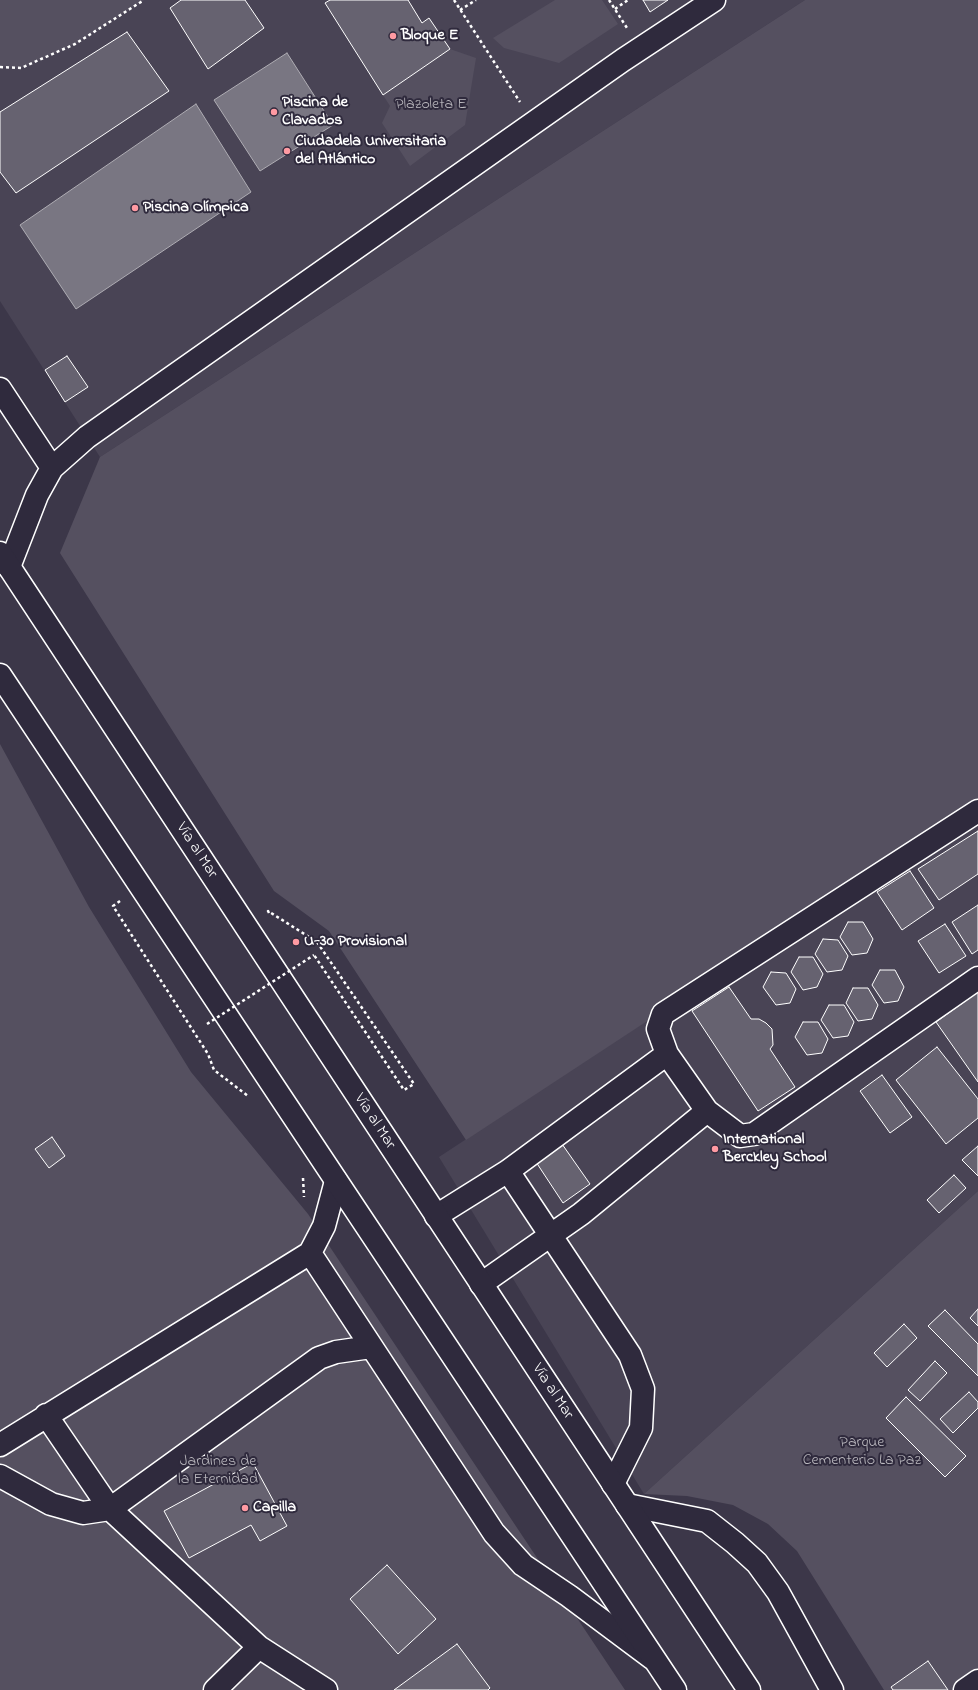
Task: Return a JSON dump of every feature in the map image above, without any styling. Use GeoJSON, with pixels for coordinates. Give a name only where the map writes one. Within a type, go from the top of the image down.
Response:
{"type":"FeatureCollection","features":[{"type":"Feature","properties":{"kind":"main road"},"geometry":{"type":"LineString","coordinates":[[4,560],[52,468],[87,437],[533,123],[714,0]]}},
{"type":"Feature","properties":{"kind":"main road"},"geometry":{"type":"LineString","coordinates":[[0,388],[52,468]]}},
{"type":"Feature","properties":{"kind":"main road","name":"Vía al Mar"},"geometry":{"type":"LineString","coordinates":[[4,560],[749,1690]]}},
{"type":"Feature","properties":{"kind":"main road"},"geometry":{"type":"LineString","coordinates":[[0,675],[675,1690]]}},
{"type":"Feature","properties":{"kind":"main road"},"geometry":{"type":"LineString","coordinates":[[978,811],[663,1014],[658,1029],[667,1054],[707,1111],[740,1136],[754,1134],[978,978]]}},
{"type":"Feature","properties":{"kind":"main road"},"geometry":{"type":"LineString","coordinates":[[436,1216],[508,1171],[667,1054]]}},
{"type":"Feature","properties":{"kind":"main road"},"geometry":{"type":"LineString","coordinates":[[481,1284],[550,1234],[581,1214],[707,1111]]}},
{"type":"Feature","properties":{"kind":"main road"},"geometry":{"type":"LineString","coordinates":[[508,1171],[630,1355],[643,1389],[641,1428],[613,1484]]}},
{"type":"Feature","properties":{"kind":"main road"},"geometry":{"type":"LineString","coordinates":[[0,1445],[46,1415],[310,1253],[324,1226],[336,1181]]}},
{"type":"Feature","properties":{"kind":"main road"},"geometry":{"type":"LineString","coordinates":[[310,1253],[494,1533],[523,1565],[569,1596],[656,1661]]}},
{"type":"Feature","properties":{"kind":"main road"},"geometry":{"type":"LineString","coordinates":[[0,1476],[51,1504],[83,1513],[110,1509],[319,1358],[336,1352],[371,1347]]}},
{"type":"Feature","properties":{"kind":"main road"},"geometry":{"type":"LineString","coordinates":[[46,1415],[110,1509],[259,1647],[326,1690]]}},
{"type":"Feature","properties":{"kind":"main road"},"geometry":{"type":"LineString","coordinates":[[627,1505],[707,1521],[735,1543],[757,1563],[778,1592],[832,1690]]}},
{"type":"Feature","properties":{"kind":"main road"},"geometry":{"type":"LineString","coordinates":[[216,1690],[259,1647]]}},
{"type":"Feature","properties":{"kind":"main road"},"geometry":{"type":"LineString","coordinates":[[965,1690],[978,1681]]}},
{"type":"Feature","properties":{"kind":"path"},"geometry":{"type":"LineString","coordinates":[[0,68],[21,68],[75,44],[144,0]]}},
{"type":"Feature","properties":{"kind":"path"},"geometry":{"type":"LineString","coordinates":[[454,0],[533,123]]}},
{"type":"Feature","properties":{"kind":"path"},"geometry":{"type":"LineString","coordinates":[[460,10],[476,0]]}},
{"type":"Feature","properties":{"kind":"path"},"geometry":{"type":"LineString","coordinates":[[609,0],[640,49]]}},
{"type":"Feature","properties":{"kind":"path"},"geometry":{"type":"LineString","coordinates":[[615,9],[628,0]]}},
{"type":"Feature","properties":{"kind":"path"},"geometry":{"type":"LineString","coordinates":[[126,906],[121,900],[113,906],[208,1054],[214,1070],[250,1098]]}},
{"type":"Feature","properties":{"kind":"path"},"geometry":{"type":"LineString","coordinates":[[203,1017],[207,1024],[314,955],[404,1090],[414,1084],[317,942],[268,911],[273,918]]}},
{"type":"Feature","properties":{"kind":"path"},"geometry":{"type":"LineString","coordinates":[[299,957],[303,964]]}},
{"type":"Feature","properties":{"kind":"path"},"geometry":{"type":"LineString","coordinates":[[303,1175],[304,1198],[324,1226]]}},
{"type":"Feature","properties":{"kind":"shaded area","name":"Ciudadela Universitaria del Atlántico"},"geometry":{"type":"Polygon","coordinates":[[[0,0],[805,0],[100,457],[0,301],[0,0]]]}},
{"type":"Feature","properties":{"kind":"shaded area","name":"Piscina de Clavados"},"geometry":{"type":"Polygon","coordinates":[[[287,53],[333,125],[260,171],[214,100],[287,53]]]}},
{"type":"Feature","properties":{"kind":"shaded area","name":"Piscina Olímpica"},"geometry":{"type":"Polygon","coordinates":[[[196,104],[251,192],[76,309],[20,225],[196,104]]]}},
{"type":"Feature","properties":{"kind":"shaded area","name":"International Berckley School"},"geometry":{"type":"Polygon","coordinates":[[[978,804],[978,1191],[644,1494],[439,1157],[978,804]]]}},
{"type":"Feature","properties":{"kind":"green space"},"geometry":{"type":"Polygon","coordinates":[[[0,0],[144,0],[75,44],[21,68],[0,67],[0,0]]]}},
{"type":"Feature","properties":{"kind":"green space"},"geometry":{"type":"Polygon","coordinates":[[[555,0],[602,0],[618,24],[559,63],[504,48],[493,38],[555,0]]]}},
{"type":"Feature","properties":{"kind":"green space"},"geometry":{"type":"Polygon","coordinates":[[[805,0],[978,0],[978,804],[466,1140],[329,931],[274,891],[60,553],[100,457],[805,0]]]}},
{"type":"Feature","properties":{"kind":"green space","name":"Plazoleta E"},"geometry":{"type":"Polygon","coordinates":[[[450,49],[476,58],[465,125],[410,166],[382,123],[390,106],[383,95],[450,49]]]}},
{"type":"Feature","properties":{"kind":"green space","name":"Jardines de la Eternidad"},"geometry":{"type":"Polygon","coordinates":[[[0,744],[89,907],[191,1072],[308,1214],[625,1690],[0,1690],[0,744]]]}},
{"type":"Feature","properties":{"kind":"green space","name":"Parque Cementerio La Paz"},"geometry":{"type":"Polygon","coordinates":[[[978,1191],[978,1690],[884,1690],[797,1551],[768,1524],[733,1505],[687,1496],[644,1494],[978,1191]]]}},
{"type":"Feature","properties":{"kind":"building"},"geometry":{"type":"Polygon","coordinates":[[[181,0],[245,0],[264,28],[208,69],[170,8],[181,0]]]}},
{"type":"Feature","properties":{"kind":"building","name":"Bloque E"},"geometry":{"type":"Polygon","coordinates":[[[330,0],[408,0],[422,23],[429,18],[450,49],[383,95],[325,3],[330,0]]]}},
{"type":"Feature","properties":{"kind":"building"},"geometry":{"type":"Polygon","coordinates":[[[643,0],[668,0],[650,12],[643,0]]]}},
{"type":"Feature","properties":{"kind":"building"},"geometry":{"type":"Polygon","coordinates":[[[127,32],[169,91],[16,193],[0,172],[0,112],[127,32]]]}},
{"type":"Feature","properties":{"kind":"building"},"geometry":{"type":"Polygon","coordinates":[[[67,356],[88,387],[65,402],[45,370],[67,356]]]}},
{"type":"Feature","properties":{"kind":"building"},"geometry":{"type":"Polygon","coordinates":[[[978,831],[978,874],[939,900],[918,869],[978,831]]]}},
{"type":"Feature","properties":{"kind":"building"},"geometry":{"type":"Polygon","coordinates":[[[910,871],[934,908],[902,930],[877,892],[910,871]]]}},
{"type":"Feature","properties":{"kind":"building"},"geometry":{"type":"Polygon","coordinates":[[[978,905],[978,950],[972,954],[952,922],[978,905]]]}},
{"type":"Feature","properties":{"kind":"building"},"geometry":{"type":"Polygon","coordinates":[[[848,922],[863,922],[873,939],[867,953],[852,955],[840,937],[848,922]]]}},
{"type":"Feature","properties":{"kind":"building"},"geometry":{"type":"Polygon","coordinates":[[[945,924],[966,956],[939,973],[918,941],[945,924]]]}},
{"type":"Feature","properties":{"kind":"building"},"geometry":{"type":"Polygon","coordinates":[[[823,939],[838,940],[848,956],[842,970],[827,972],[815,954],[823,939]]]}},
{"type":"Feature","properties":{"kind":"building"},"geometry":{"type":"Polygon","coordinates":[[[799,957],[813,957],[823,974],[817,987],[803,990],[791,972],[799,957]]]}},
{"type":"Feature","properties":{"kind":"building"},"geometry":{"type":"Polygon","coordinates":[[[880,970],[895,970],[904,987],[898,1001],[884,1003],[872,985],[880,970]]]}},
{"type":"Feature","properties":{"kind":"building"},"geometry":{"type":"Polygon","coordinates":[[[771,972],[786,973],[796,989],[790,1003],[776,1005],[763,987],[771,972]]]}},
{"type":"Feature","properties":{"kind":"building"},"geometry":{"type":"Polygon","coordinates":[[[729,987],[751,1019],[759,1019],[772,1029],[773,1045],[770,1049],[795,1087],[758,1111],[692,1011],[729,987]]]}},
{"type":"Feature","properties":{"kind":"building"},"geometry":{"type":"Polygon","coordinates":[[[853,988],[868,988],[878,1005],[872,1019],[858,1021],[846,1003],[853,988]]]}},
{"type":"Feature","properties":{"kind":"building"},"geometry":{"type":"Polygon","coordinates":[[[978,992],[978,1082],[936,1022],[978,992]]]}},
{"type":"Feature","properties":{"kind":"building"},"geometry":{"type":"Polygon","coordinates":[[[829,1005],[844,1005],[854,1022],[848,1036],[833,1038],[821,1020],[829,1005]]]}},
{"type":"Feature","properties":{"kind":"building"},"geometry":{"type":"Polygon","coordinates":[[[803,1022],[818,1022],[828,1039],[822,1053],[807,1055],[795,1037],[803,1022]]]}},
{"type":"Feature","properties":{"kind":"building"},"geometry":{"type":"Polygon","coordinates":[[[937,1047],[978,1099],[978,1118],[946,1144],[896,1080],[937,1047]]]}},
{"type":"Feature","properties":{"kind":"building"},"geometry":{"type":"Polygon","coordinates":[[[882,1075],[912,1117],[890,1133],[860,1091],[882,1075]]]}},
{"type":"Feature","properties":{"kind":"building"},"geometry":{"type":"Polygon","coordinates":[[[52,1137],[65,1156],[49,1168],[35,1149],[52,1137]]]}},
{"type":"Feature","properties":{"kind":"building"},"geometry":{"type":"Polygon","coordinates":[[[562,1144],[590,1184],[563,1203],[536,1162],[562,1144]]]}},
{"type":"Feature","properties":{"kind":"building"},"geometry":{"type":"Polygon","coordinates":[[[978,1146],[978,1176],[962,1160],[978,1146]]]}},
{"type":"Feature","properties":{"kind":"building"},"geometry":{"type":"Polygon","coordinates":[[[954,1175],[966,1188],[939,1213],[927,1200],[954,1175]]]}},
{"type":"Feature","properties":{"kind":"building"},"geometry":{"type":"Polygon","coordinates":[[[978,1309],[978,1326],[970,1318],[978,1309]]]}},
{"type":"Feature","properties":{"kind":"building"},"geometry":{"type":"Polygon","coordinates":[[[945,1310],[978,1344],[978,1376],[928,1326],[945,1310]]]}},
{"type":"Feature","properties":{"kind":"building"},"geometry":{"type":"Polygon","coordinates":[[[904,1324],[917,1338],[887,1367],[874,1353],[904,1324]]]}},
{"type":"Feature","properties":{"kind":"building"},"geometry":{"type":"Polygon","coordinates":[[[935,1361],[947,1373],[920,1401],[908,1390],[935,1361]]]}},
{"type":"Feature","properties":{"kind":"building"},"geometry":{"type":"Polygon","coordinates":[[[969,1392],[978,1402],[978,1408],[953,1433],[940,1419],[969,1392]]]}},
{"type":"Feature","properties":{"kind":"building"},"geometry":{"type":"Polygon","coordinates":[[[906,1397],[966,1456],[945,1477],[886,1418],[906,1397]]]}},
{"type":"Feature","properties":{"kind":"building","name":"Capilla"},"geometry":{"type":"Polygon","coordinates":[[[253,1463],[287,1526],[260,1541],[251,1525],[189,1558],[164,1511],[253,1463]]]}},
{"type":"Feature","properties":{"kind":"building"},"geometry":{"type":"Polygon","coordinates":[[[387,1565],[436,1619],[398,1654],[350,1599],[387,1565]]]}},
{"type":"Feature","properties":{"kind":"building"},"geometry":{"type":"Polygon","coordinates":[[[457,1644],[490,1688],[488,1690],[394,1690],[457,1644]]]}},
{"type":"Feature","properties":{"kind":"building"},"geometry":{"type":"Polygon","coordinates":[[[928,1661],[948,1690],[893,1690],[891,1687],[928,1661]]]}},
{"type":"Feature","properties":{"kind":"place","name":"Bloque E"},"geometry":{"type":"Point","coordinates":[393,36]}},
{"type":"Feature","properties":{"kind":"place","name":"Piscina de Clavados"},"geometry":{"type":"Point","coordinates":[274,112]}},
{"type":"Feature","properties":{"kind":"place","name":"Ciudadela Universitaria del Atlántico"},"geometry":{"type":"Point","coordinates":[287,151]}},
{"type":"Feature","properties":{"kind":"place","name":"Piscina Olímpica"},"geometry":{"type":"Point","coordinates":[135,208]}},
{"type":"Feature","properties":{"kind":"place","name":"U-30 Provisional"},"geometry":{"type":"Point","coordinates":[296,942]}},
{"type":"Feature","properties":{"kind":"place","name":"International Berckley School"},"geometry":{"type":"Point","coordinates":[715,1149]}},
{"type":"Feature","properties":{"kind":"place","name":"Capilla"},"geometry":{"type":"Point","coordinates":[245,1508]}}]}
